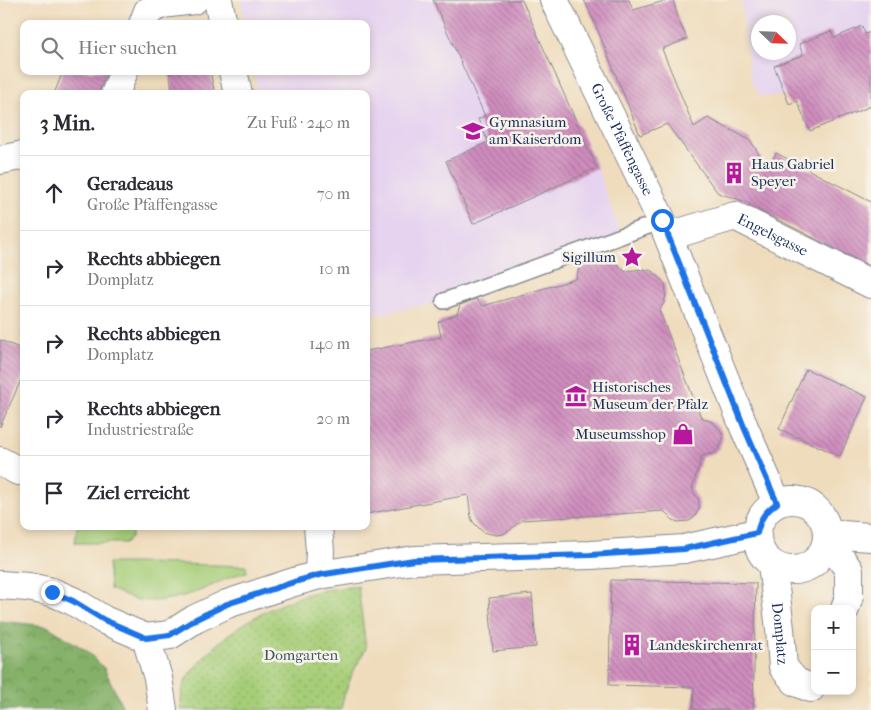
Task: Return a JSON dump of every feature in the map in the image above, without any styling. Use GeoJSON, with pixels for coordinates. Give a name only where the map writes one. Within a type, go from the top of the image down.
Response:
{"type":"FeatureCollection","features":[{"type":"Feature","properties":{"kind":"street"},"geometry":{"type":"LineString","coordinates":[[145,20],[148,11],[162,4],[194,0]]}},
{"type":"Feature","properties":{"kind":"street"},"geometry":{"type":"LineString","coordinates":[[218,0],[222,20]]}},
{"type":"Feature","properties":{"kind":"street","name":"Große Pfaffengasse"},"geometry":{"type":"LineString","coordinates":[[554,0],[666,228],[744,427],[777,503]]}},
{"type":"Feature","properties":{"kind":"street"},"geometry":{"type":"LineString","coordinates":[[117,90],[122,75]]}},
{"type":"Feature","properties":{"kind":"street"},"geometry":{"type":"LineString","coordinates":[[234,75],[237,90]]}},
{"type":"Feature","properties":{"kind":"street"},"geometry":{"type":"LineString","coordinates":[[0,160],[20,156]]}},
{"type":"Feature","properties":{"kind":"street","name":"Engelsgasse"},"geometry":{"type":"LineString","coordinates":[[666,228],[735,216],[871,284]]}},
{"type":"Feature","properties":{"kind":"street"},"geometry":{"type":"LineString","coordinates":[[0,585],[28,587],[52,592],[73,601],[104,620],[146,638],[170,635],[196,619],[227,604],[319,575],[414,560],[590,555],[684,549],[757,533],[760,521],[767,510],[777,503],[787,500],[798,500],[818,510],[825,521],[827,536],[853,593]]}},
{"type":"Feature","properties":{"kind":"street"},"geometry":{"type":"LineString","coordinates":[[318,530],[319,575]]}},
{"type":"Feature","properties":{"kind":"street","name":"Domplatz"},"geometry":{"type":"LineString","coordinates":[[757,533],[758,545],[772,564],[783,667],[796,682],[810,692]]}},
{"type":"Feature","properties":{"kind":"street"},"geometry":{"type":"LineString","coordinates":[[827,536],[871,537]]}},
{"type":"Feature","properties":{"kind":"street"},"geometry":{"type":"LineString","coordinates":[[772,564],[782,569],[794,570],[805,568],[815,562],[824,549],[827,536]]}},
{"type":"Feature","properties":{"kind":"street"},"geometry":{"type":"LineString","coordinates":[[146,638],[158,678],[162,710]]}},
{"type":"Feature","properties":{"kind":"lane"},"geometry":{"type":"LineString","coordinates":[[444,300],[666,228]]}},
{"type":"Feature","properties":{"kind":"shaded area","name":"Gymnasium am Kaiserdom"},"geometry":{"type":"Polygon","coordinates":[[[241,0],[522,0],[597,167],[621,236],[444,301],[370,316],[370,90],[257,90],[255,75],[370,75],[370,20],[244,20],[241,0]]]}},
{"type":"Feature","properties":{"kind":"shaded area"},"geometry":{"type":"Polygon","coordinates":[[[741,0],[871,0],[871,106],[810,131],[797,101],[786,96],[760,96],[751,82],[741,0]]]}},
{"type":"Feature","properties":{"kind":"green space"},"geometry":{"type":"Polygon","coordinates":[[[77,530],[133,530],[131,538],[125,543],[75,543],[77,530]]]}},
{"type":"Feature","properties":{"kind":"green space"},"geometry":{"type":"Polygon","coordinates":[[[108,563],[246,566],[247,572],[185,595],[166,600],[147,601],[132,598],[110,589],[108,563]]]}},
{"type":"Feature","properties":{"kind":"green space","name":"Domgarten"},"geometry":{"type":"Polygon","coordinates":[[[358,586],[366,648],[353,672],[341,710],[181,710],[183,687],[190,674],[211,650],[235,630],[261,614],[305,595],[324,590],[358,586]]]}},
{"type":"Feature","properties":{"kind":"green space"},"geometry":{"type":"Polygon","coordinates":[[[0,621],[47,626],[87,651],[104,668],[124,710],[0,710],[0,621]]]}},
{"type":"Feature","properties":{"kind":"building"},"geometry":{"type":"Polygon","coordinates":[[[433,0],[522,0],[597,168],[473,224],[446,161],[488,142],[478,119],[485,116],[433,0]]]}},
{"type":"Feature","properties":{"kind":"building"},"geometry":{"type":"Polygon","coordinates":[[[584,0],[629,0],[633,10],[673,0],[687,39],[662,49],[694,127],[708,118],[750,140],[768,168],[776,153],[871,202],[871,267],[749,205],[750,203],[718,193],[667,124],[640,135],[584,0]]]}},
{"type":"Feature","properties":{"kind":"building"},"geometry":{"type":"Polygon","coordinates":[[[862,26],[865,34],[871,32],[871,106],[810,131],[797,101],[789,104],[774,66],[790,60],[796,60],[796,58],[803,55],[799,44],[831,31],[834,38],[862,26]]]}},
{"type":"Feature","properties":{"kind":"building"},"geometry":{"type":"Polygon","coordinates":[[[61,75],[105,75],[100,90],[56,90],[61,75]]]}},
{"type":"Feature","properties":{"kind":"building"},"geometry":{"type":"Polygon","coordinates":[[[170,75],[211,75],[214,90],[172,90],[170,75]]]}},
{"type":"Feature","properties":{"kind":"building"},"geometry":{"type":"Polygon","coordinates":[[[596,255],[604,255],[625,271],[643,269],[652,271],[665,284],[666,294],[664,303],[659,310],[701,417],[714,423],[720,429],[723,438],[714,453],[702,456],[692,489],[699,504],[699,509],[694,518],[689,521],[678,522],[673,520],[664,511],[522,520],[510,530],[496,535],[483,532],[473,522],[468,495],[370,513],[370,350],[441,337],[438,322],[457,314],[460,305],[476,299],[483,306],[576,279],[580,265],[585,260],[596,255]]]}},
{"type":"Feature","properties":{"kind":"building"},"geometry":{"type":"Polygon","coordinates":[[[0,340],[20,348],[20,382],[0,427],[0,340]]]}},
{"type":"Feature","properties":{"kind":"building"},"geometry":{"type":"Polygon","coordinates":[[[806,369],[867,397],[840,456],[779,429],[806,369]]]}},
{"type":"Feature","properties":{"kind":"building","name":"Landeskirchenrat"},"geometry":{"type":"Polygon","coordinates":[[[611,580],[756,583],[753,710],[693,710],[694,687],[609,685],[611,580]]]}},
{"type":"Feature","properties":{"kind":"building"},"geometry":{"type":"Polygon","coordinates":[[[532,594],[536,647],[493,651],[489,598],[532,594]]]}},
{"type":"Feature","properties":{"kind":"place","name":"Gymnasium am Kaiserdom"},"geometry":{"type":"Point","coordinates":[473,131]}},
{"type":"Feature","properties":{"kind":"place","name":"Haus Gabriel Speyer"},"geometry":{"type":"Point","coordinates":[734,173]}},
{"type":"Feature","properties":{"kind":"place","name":"Sigillum"},"geometry":{"type":"Point","coordinates":[632,257]}},
{"type":"Feature","properties":{"kind":"place","name":"Historisches Museum der Pfalz"},"geometry":{"type":"Point","coordinates":[576,396]}},
{"type":"Feature","properties":{"kind":"place","name":"Museumsshop"},"geometry":{"type":"Point","coordinates":[683,434]}},
{"type":"Feature","properties":{"kind":"place","name":"Landeskirchenrat"},"geometry":{"type":"Point","coordinates":[632,645]}},
{"type":"Feature","properties":{"kind":"route"},"geometry":{"type":"LineString","coordinates":[[52,592],[73,601],[104,620],[146,638],[170,635],[196,619],[227,604],[319,575],[414,560],[656,552],[684,549],[757,533],[760,521],[767,510],[777,503],[744,427],[733,395],[662,220]]}}]}
